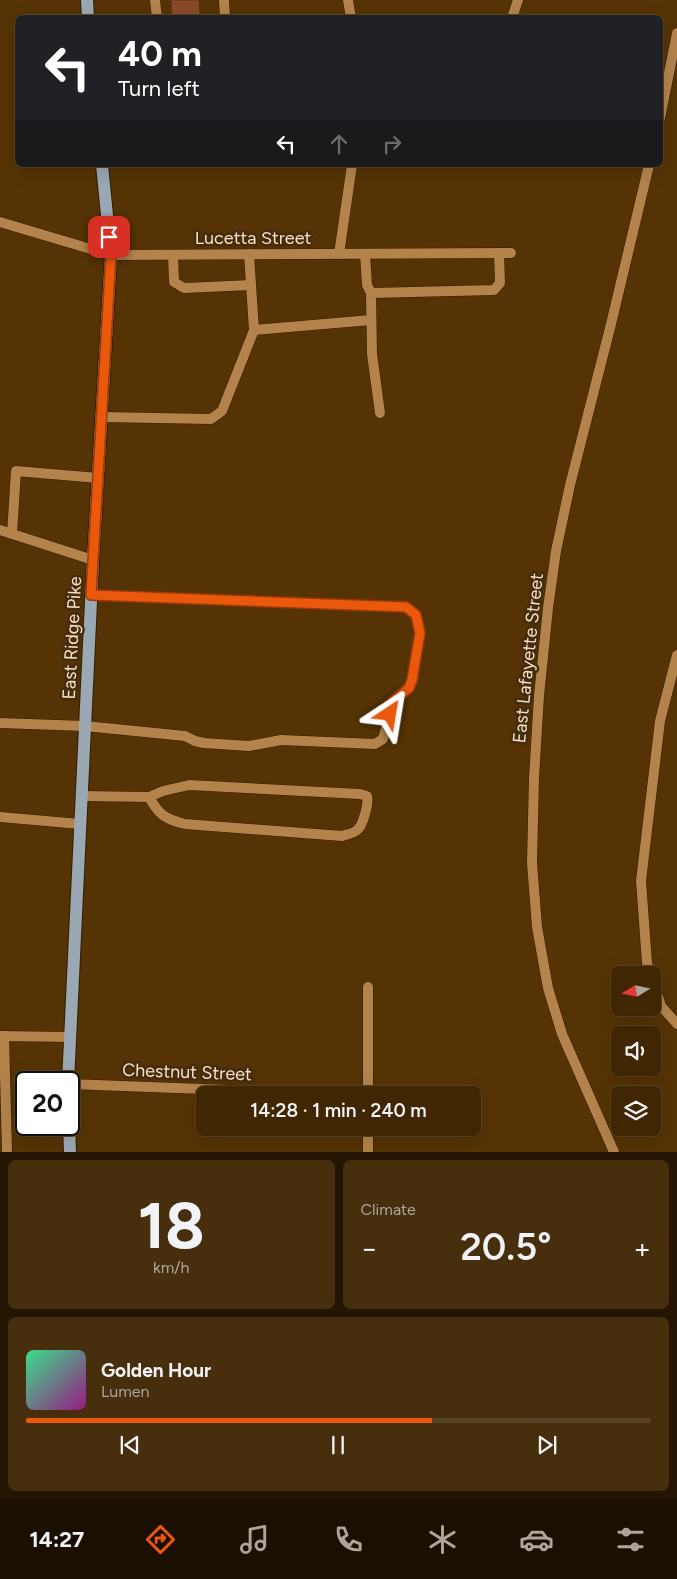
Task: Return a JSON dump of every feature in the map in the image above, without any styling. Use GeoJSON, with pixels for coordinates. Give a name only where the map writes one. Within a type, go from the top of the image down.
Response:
{"type":"FeatureCollection","features":[{"type":"Feature","properties":{"kind":"main road"},"geometry":{"type":"LineString","coordinates":[[87,0],[88,15]]}},
{"type":"Feature","properties":{"kind":"main road","name":"East Ridge Pike"},"geometry":{"type":"LineString","coordinates":[[69,1071],[91,595],[111,255],[102,167]]}},
{"type":"Feature","properties":{"kind":"main road"},"geometry":{"type":"LineString","coordinates":[[69,1136],[70,1152]]}},
{"type":"Feature","properties":{"kind":"street"},"geometry":{"type":"LineString","coordinates":[[155,0],[157,15]]}},
{"type":"Feature","properties":{"kind":"street"},"geometry":{"type":"LineString","coordinates":[[224,0],[225,15]]}},
{"type":"Feature","properties":{"kind":"street"},"geometry":{"type":"LineString","coordinates":[[348,0],[350,15]]}},
{"type":"Feature","properties":{"kind":"street"},"geometry":{"type":"LineString","coordinates":[[513,15],[518,0]]}},
{"type":"Feature","properties":{"kind":"street"},"geometry":{"type":"LineString","coordinates":[[663,103],[677,33]]}},
{"type":"Feature","properties":{"kind":"street"},"geometry":{"type":"LineString","coordinates":[[339,254],[352,167]]}},
{"type":"Feature","properties":{"kind":"street","name":"East Lafayette Street"},"geometry":{"type":"LineString","coordinates":[[614,1152],[562,1034],[548,988],[537,927],[532,863],[534,778],[539,696],[556,551],[570,485],[649,167]]}},
{"type":"Feature","properties":{"kind":"street","name":"Lucetta Street"},"geometry":{"type":"LineString","coordinates":[[0,222],[111,255],[511,253]]}},
{"type":"Feature","properties":{"kind":"street"},"geometry":{"type":"LineString","coordinates":[[371,293],[494,290],[500,283],[499,253]]}},
{"type":"Feature","properties":{"kind":"street"},"geometry":{"type":"LineString","coordinates":[[102,417],[211,419],[222,411],[254,330],[249,254]]}},
{"type":"Feature","properties":{"kind":"street"},"geometry":{"type":"LineString","coordinates":[[365,254],[368,285],[371,293],[372,354],[380,413]]}},
{"type":"Feature","properties":{"kind":"street"},"geometry":{"type":"LineString","coordinates":[[173,255],[174,282],[184,288],[251,285]]}},
{"type":"Feature","properties":{"kind":"street"},"geometry":{"type":"LineString","coordinates":[[254,330],[371,320]]}},
{"type":"Feature","properties":{"kind":"street"},"geometry":{"type":"LineString","coordinates":[[12,534],[16,471],[98,478]]}},
{"type":"Feature","properties":{"kind":"street"},"geometry":{"type":"LineString","coordinates":[[0,530],[93,560]]}},
{"type":"Feature","properties":{"kind":"street"},"geometry":{"type":"LineString","coordinates":[[0,723],[85,726],[185,736],[204,744],[249,746],[281,740],[376,744],[383,739],[393,701],[409,688],[412,680],[420,633],[416,615],[406,607],[91,595]]}},
{"type":"Feature","properties":{"kind":"street"},"geometry":{"type":"LineString","coordinates":[[649,966],[641,881],[660,721],[677,655]]}},
{"type":"Feature","properties":{"kind":"street"},"geometry":{"type":"LineString","coordinates":[[82,796],[149,797],[163,791],[189,785],[360,794],[367,796],[368,801],[359,828],[352,833],[342,836],[185,824],[169,820],[155,809],[149,797]]}},
{"type":"Feature","properties":{"kind":"street"},"geometry":{"type":"LineString","coordinates":[[0,817],[80,824]]}},
{"type":"Feature","properties":{"kind":"street"},"geometry":{"type":"LineString","coordinates":[[366,1086],[368,987]]}},
{"type":"Feature","properties":{"kind":"street"},"geometry":{"type":"LineString","coordinates":[[661,1003],[677,1024]]}},
{"type":"Feature","properties":{"kind":"street"},"geometry":{"type":"LineString","coordinates":[[6,1152],[2,1036],[70,1037]]}},
{"type":"Feature","properties":{"kind":"street","name":"Chestnut Street"},"geometry":{"type":"LineString","coordinates":[[80,1083],[196,1088]]}},
{"type":"Feature","properties":{"kind":"street"},"geometry":{"type":"LineString","coordinates":[[368,1136],[368,1152]]}},
{"type":"Feature","properties":{"kind":"building"},"geometry":{"type":"Polygon","coordinates":[[[171,0],[199,0],[200,15],[172,15],[171,0]]]}},
{"type":"Feature","properties":{"kind":"route"},"geometry":{"type":"LineString","coordinates":[[109,237],[111,255],[91,595],[406,607],[416,615],[420,633],[412,680],[409,688],[393,701],[390,714]]}}]}
